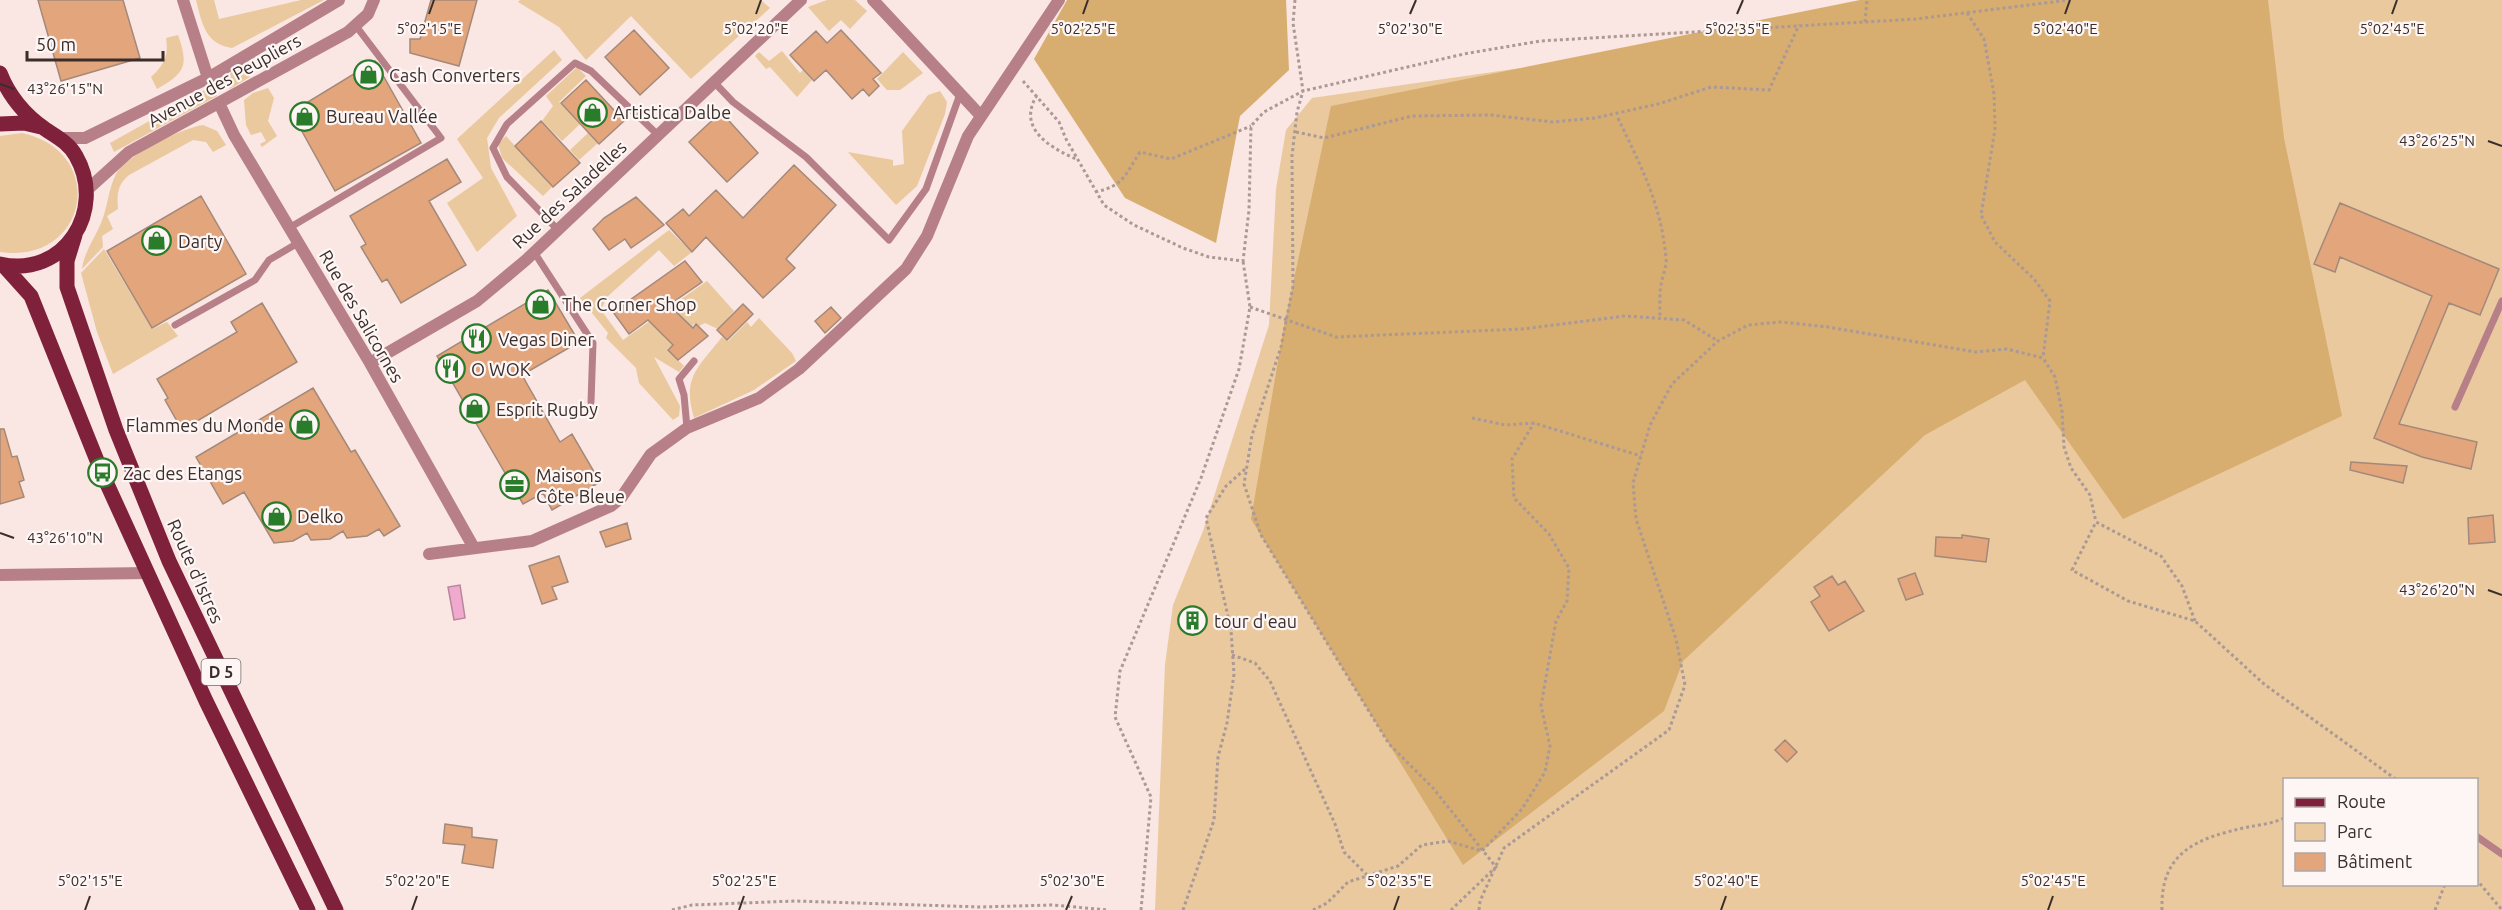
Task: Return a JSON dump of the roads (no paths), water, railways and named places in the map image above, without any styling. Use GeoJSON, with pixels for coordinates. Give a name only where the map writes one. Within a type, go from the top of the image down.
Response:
{"type":"FeatureCollection","features":[{"type":"Feature","properties":{"kind":"main road"},"geometry":{"type":"LineString","coordinates":[[0,73],[15,102],[44,128],[61,138],[74,153],[84,171],[87,190]]}},
{"type":"Feature","properties":{"kind":"main road"},"geometry":{"type":"LineString","coordinates":[[0,124],[24,123],[44,128]]}},
{"type":"Feature","properties":{"kind":"main road","name":"Route d'Istres"},"geometry":{"type":"LineString","coordinates":[[87,190],[82,221],[67,261],[67,287],[116,430],[169,561],[336,910]]}},
{"type":"Feature","properties":{"kind":"main road"},"geometry":{"type":"LineString","coordinates":[[1,265],[19,266],[43,260],[64,247],[75,235]]}},
{"type":"Feature","properties":{"kind":"main road","name":"D 5"},"geometry":{"type":"LineString","coordinates":[[1,265],[31,296],[102,473],[206,701],[308,910]]}},
{"type":"Feature","properties":{"kind":"street"},"geometry":{"type":"LineString","coordinates":[[183,0],[208,78]]}},
{"type":"Feature","properties":{"kind":"street","name":"Avenue des Peupliers"},"geometry":{"type":"LineString","coordinates":[[61,138],[84,138],[208,78],[339,0]]}},
{"type":"Feature","properties":{"kind":"street","name":"Avenue des Peupliers"},"geometry":{"type":"LineString","coordinates":[[87,190],[129,152],[356,26],[368,14],[374,0]]}},
{"type":"Feature","properties":{"kind":"street","name":"Rue des Saladelles"},"geometry":{"type":"LineString","coordinates":[[370,363],[477,301],[558,230],[801,0]]}},
{"type":"Feature","properties":{"kind":"street"},"geometry":{"type":"LineString","coordinates":[[873,0],[980,115]]}},
{"type":"Feature","properties":{"kind":"street"},"geometry":{"type":"LineString","coordinates":[[429,554],[532,541],[611,506],[621,498],[651,454],[687,428],[759,398],[799,369],[906,269],[927,236],[968,136],[1059,0]]}},
{"type":"Feature","properties":{"kind":"street","name":"Rue des Salicornes"},"geometry":{"type":"LineString","coordinates":[[219,102],[234,135],[370,363],[474,548]]}},
{"type":"Feature","properties":{"kind":"street"},"geometry":{"type":"LineString","coordinates":[[0,575],[148,573]]}},
{"type":"Feature","properties":{"kind":"lane"},"geometry":{"type":"LineString","coordinates":[[289,228],[441,138],[356,26]]}},
{"type":"Feature","properties":{"kind":"lane"},"geometry":{"type":"LineString","coordinates":[[558,230],[507,177],[502,168],[493,148],[507,124],[575,63],[591,71],[658,135]]}},
{"type":"Feature","properties":{"kind":"lane"},"geometry":{"type":"LineString","coordinates":[[714,82],[733,102],[806,157],[890,240],[926,189],[960,94]]}},
{"type":"Feature","properties":{"kind":"lane"},"geometry":{"type":"LineString","coordinates":[[174,325],[255,280],[269,260],[298,243]]}},
{"type":"Feature","properties":{"kind":"lane"},"geometry":{"type":"LineString","coordinates":[[534,252],[592,343],[591,402]]}},
{"type":"Feature","properties":{"kind":"lane"},"geometry":{"type":"LineString","coordinates":[[2455,407],[2502,301]]}},
{"type":"Feature","properties":{"kind":"lane"},"geometry":{"type":"LineString","coordinates":[[687,428],[684,395],[679,379],[694,361]]}},
{"type":"Feature","properties":{"kind":"lane"},"geometry":{"type":"LineString","coordinates":[[2478,837],[2502,855]]}},
{"type":"Feature","properties":{"kind":"place","name":"Cash Converters"},"geometry":{"type":"Point","coordinates":[368,75]}},
{"type":"Feature","properties":{"kind":"place","name":"Artistica Dalbe"},"geometry":{"type":"Point","coordinates":[592,112]}},
{"type":"Feature","properties":{"kind":"place","name":"Bureau Vallée"},"geometry":{"type":"Point","coordinates":[305,116]}},
{"type":"Feature","properties":{"kind":"place","name":"Darty"},"geometry":{"type":"Point","coordinates":[157,241]}},
{"type":"Feature","properties":{"kind":"place","name":"The Corner Shop"},"geometry":{"type":"Point","coordinates":[541,304]}},
{"type":"Feature","properties":{"kind":"place","name":"Vegas Diner"},"geometry":{"type":"Point","coordinates":[477,339]}},
{"type":"Feature","properties":{"kind":"place","name":"O WOK"},"geometry":{"type":"Point","coordinates":[450,369]}},
{"type":"Feature","properties":{"kind":"place","name":"Esprit Rugby"},"geometry":{"type":"Point","coordinates":[475,409]}},
{"type":"Feature","properties":{"kind":"place","name":"Flammes du Monde"},"geometry":{"type":"Point","coordinates":[305,425]}},
{"type":"Feature","properties":{"kind":"place","name":"Zac des Etangs"},"geometry":{"type":"Point","coordinates":[102,473]}},
{"type":"Feature","properties":{"kind":"place","name":"Maisons Côte Bleue"},"geometry":{"type":"Point","coordinates":[515,485]}},
{"type":"Feature","properties":{"kind":"place","name":"Delko"},"geometry":{"type":"Point","coordinates":[276,516]}},
{"type":"Feature","properties":{"kind":"place","name":"tour d'eau"},"geometry":{"type":"Point","coordinates":[1193,621]}}]}
